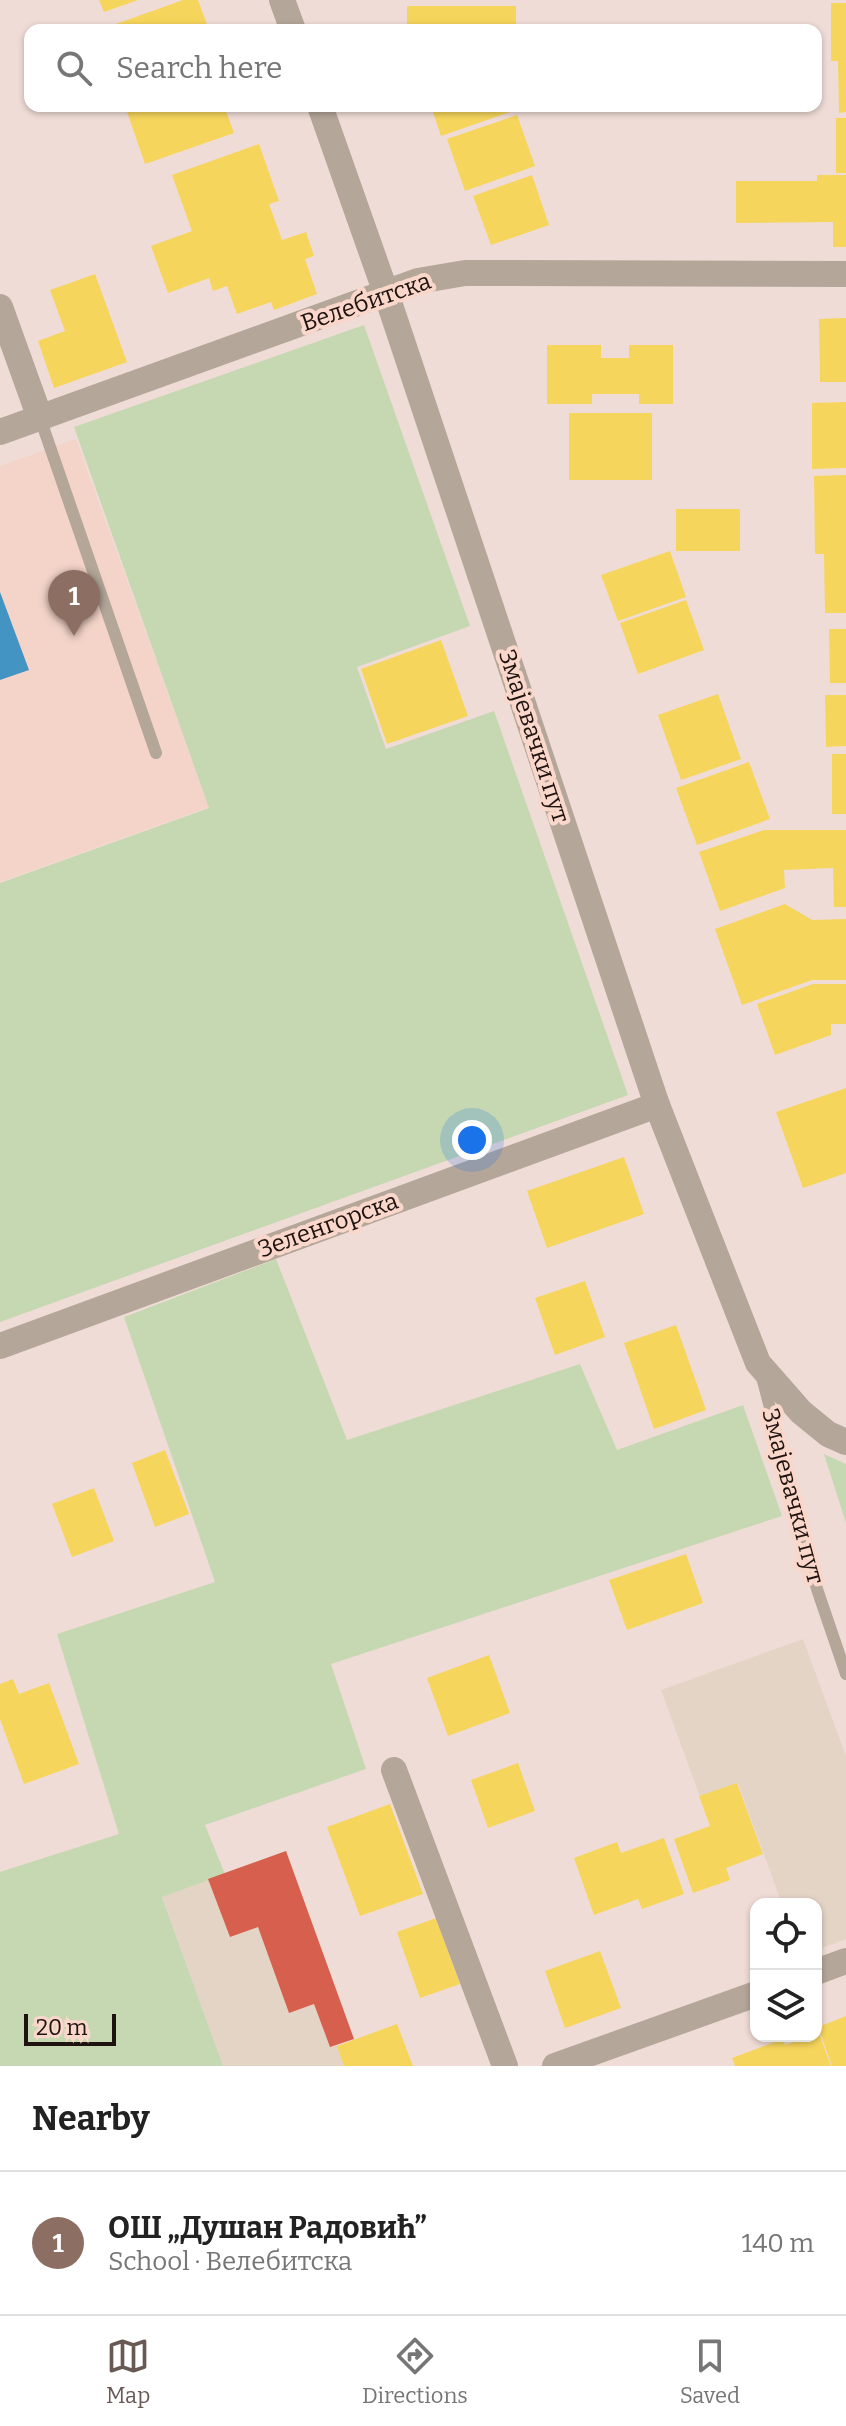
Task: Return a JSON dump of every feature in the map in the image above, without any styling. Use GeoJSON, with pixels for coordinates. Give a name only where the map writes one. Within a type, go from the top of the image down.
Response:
{"type":"FeatureCollection","features":[{"type":"Feature","properties":{"kind":"street"},"geometry":{"type":"LineString","coordinates":[[282,0],[291,24]]}},
{"type":"Feature","properties":{"kind":"street","name":"Змајевачки пут"},"geometry":{"type":"LineString","coordinates":[[322,112],[386,293],[657,1105],[758,1363],[801,1412],[828,1434],[846,1442]]}},
{"type":"Feature","properties":{"kind":"street","name":"Велебитска"},"geometry":{"type":"LineString","coordinates":[[0,432],[418,281],[465,273],[846,274]]}},
{"type":"Feature","properties":{"kind":"street"},"geometry":{"type":"LineString","coordinates":[[0,307],[40,418]]}},
{"type":"Feature","properties":{"kind":"street","name":"Зеленгорска"},"geometry":{"type":"LineString","coordinates":[[0,1346],[657,1105]]}},
{"type":"Feature","properties":{"kind":"street"},"geometry":{"type":"LineString","coordinates":[[394,1770],[505,2066]]}},
{"type":"Feature","properties":{"kind":"street"},"geometry":{"type":"LineString","coordinates":[[821,1970],[846,1961]]}},
{"type":"Feature","properties":{"kind":"street"},"geometry":{"type":"LineString","coordinates":[[555,2066],[750,1996]]}},
{"type":"Feature","properties":{"kind":"lane"},"geometry":{"type":"LineString","coordinates":[[40,418],[156,753]]}},
{"type":"Feature","properties":{"kind":"lane","name":"Змајевачки пут"},"geometry":{"type":"LineString","coordinates":[[758,1363],[817,1589],[846,1674]]}},
{"type":"Feature","properties":{"kind":"shaded area"},"geometry":{"type":"Polygon","coordinates":[[[76,439],[209,807],[0,882],[0,466],[76,439]]]}},
{"type":"Feature","properties":{"kind":"shaded area"},"geometry":{"type":"Polygon","coordinates":[[[803,1639],[846,1756],[846,1939],[822,1948],[822,1898],[780,1898],[738,1783],[700,1797],[661,1690],[803,1639]]]}},
{"type":"Feature","properties":{"kind":"shaded area"},"geometry":{"type":"Polygon","coordinates":[[[286,1851],[354,2039],[337,2045],[344,2066],[223,2066],[162,1896],[286,1851]]]}},
{"type":"Feature","properties":{"kind":"green space"},"geometry":{"type":"Polygon","coordinates":[[[364,325],[470,626],[357,667],[386,749],[494,711],[628,1095],[0,1322],[0,883],[209,808],[74,427],[364,325]]]}},
{"type":"Feature","properties":{"kind":"green space"},"geometry":{"type":"Polygon","coordinates":[[[276,1259],[347,1440],[580,1364],[617,1450],[743,1405],[782,1516],[331,1664],[366,1769],[205,1825],[225,1874],[162,1897],[223,2066],[0,2066],[0,1872],[119,1834],[57,1634],[215,1582],[124,1317],[276,1259]]]}},
{"type":"Feature","properties":{"kind":"green space"},"geometry":{"type":"Polygon","coordinates":[[[824,1454],[846,1464],[846,1523],[824,1454]]]}},
{"type":"Feature","properties":{"kind":"building: Homes"},"geometry":{"type":"Polygon","coordinates":[[[99,0],[138,0],[104,12],[99,0]]]}},
{"type":"Feature","properties":{"kind":"building: Homes"},"geometry":{"type":"Polygon","coordinates":[[[183,0],[198,0],[207,24],[116,24],[183,0]]]}},
{"type":"Feature","properties":{"kind":"building: Homes"},"geometry":{"type":"Polygon","coordinates":[[[831,3],[846,3],[846,112],[839,113],[838,61],[831,61],[831,3]]]}},
{"type":"Feature","properties":{"kind":"building: Homes"},"geometry":{"type":"Polygon","coordinates":[[[407,6],[516,6],[516,24],[407,24],[407,6]]]}},
{"type":"Feature","properties":{"kind":"building: Homes"},"geometry":{"type":"Polygon","coordinates":[[[127,112],[226,112],[234,133],[145,164],[127,112]]]}},
{"type":"Feature","properties":{"kind":"building: Homes"},"geometry":{"type":"Polygon","coordinates":[[[433,112],[510,112],[441,136],[433,112]]]}},
{"type":"Feature","properties":{"kind":"building: Homes"},"geometry":{"type":"Polygon","coordinates":[[[517,115],[535,166],[465,191],[447,139],[517,115]]]}},
{"type":"Feature","properties":{"kind":"building: Homes"},"geometry":{"type":"Polygon","coordinates":[[[836,118],[846,118],[846,173],[836,173],[836,118]]]}},
{"type":"Feature","properties":{"kind":"building: Homes"},"geometry":{"type":"Polygon","coordinates":[[[259,144],[279,201],[269,204],[282,240],[306,232],[314,256],[305,259],[317,294],[274,310],[271,302],[237,314],[227,286],[213,291],[209,278],[168,293],[151,246],[192,231],[172,175],[259,144]]]}},
{"type":"Feature","properties":{"kind":"building: Homes"},"geometry":{"type":"Polygon","coordinates":[[[532,175],[549,225],[491,245],[473,196],[532,175]]]}},
{"type":"Feature","properties":{"kind":"building: Homes"},"geometry":{"type":"Polygon","coordinates":[[[817,175],[846,175],[846,247],[833,247],[833,222],[736,223],[736,181],[817,181],[817,175]]]}},
{"type":"Feature","properties":{"kind":"building: Homes"},"geometry":{"type":"Polygon","coordinates":[[[95,274],[127,362],[54,388],[38,341],[65,331],[50,290],[95,274]]]}},
{"type":"Feature","properties":{"kind":"building: Homes"},"geometry":{"type":"Polygon","coordinates":[[[846,318],[846,382],[820,382],[819,319],[846,318]]]}},
{"type":"Feature","properties":{"kind":"building: Homes"},"geometry":{"type":"Polygon","coordinates":[[[547,345],[601,345],[601,358],[629,358],[629,345],[673,345],[673,404],[639,404],[639,394],[592,394],[592,404],[547,404],[547,345]]]}},
{"type":"Feature","properties":{"kind":"building: Homes"},"geometry":{"type":"Polygon","coordinates":[[[846,402],[846,468],[812,469],[812,403],[846,402]]]}},
{"type":"Feature","properties":{"kind":"building: Homes"},"geometry":{"type":"Polygon","coordinates":[[[569,413],[652,413],[652,480],[569,480],[569,413]]]}},
{"type":"Feature","properties":{"kind":"building: Homes"},"geometry":{"type":"Polygon","coordinates":[[[846,475],[846,613],[825,613],[824,554],[815,554],[814,476],[846,475]]]}},
{"type":"Feature","properties":{"kind":"building: Homes"},"geometry":{"type":"Polygon","coordinates":[[[676,509],[740,509],[740,551],[676,551],[676,509]]]}},
{"type":"Feature","properties":{"kind":"building: Homes"},"geometry":{"type":"Polygon","coordinates":[[[670,551],[686,597],[618,621],[601,575],[670,551]]]}},
{"type":"Feature","properties":{"kind":"building: Homes"},"geometry":{"type":"Polygon","coordinates":[[[686,600],[704,650],[638,674],[620,623],[686,600]]]}},
{"type":"Feature","properties":{"kind":"building: Homes"},"geometry":{"type":"Polygon","coordinates":[[[829,629],[846,629],[846,683],[830,683],[829,629]]]}},
{"type":"Feature","properties":{"kind":"building: Homes"},"geometry":{"type":"Polygon","coordinates":[[[441,640],[468,716],[387,744],[361,669],[441,640]]]}},
{"type":"Feature","properties":{"kind":"building: Homes"},"geometry":{"type":"Polygon","coordinates":[[[718,694],[741,759],[681,780],[658,715],[718,694]]]}},
{"type":"Feature","properties":{"kind":"building: Homes"},"geometry":{"type":"Polygon","coordinates":[[[825,695],[846,695],[846,746],[826,747],[825,695]]]}},
{"type":"Feature","properties":{"kind":"building: Homes"},"geometry":{"type":"Polygon","coordinates":[[[832,754],[846,754],[846,814],[832,814],[832,754]]]}},
{"type":"Feature","properties":{"kind":"building: Homes"},"geometry":{"type":"Polygon","coordinates":[[[749,762],[770,819],[697,845],[676,788],[749,762]]]}},
{"type":"Feature","properties":{"kind":"building: Homes"},"geometry":{"type":"Polygon","coordinates":[[[764,830],[846,830],[846,907],[834,907],[833,868],[784,870],[785,888],[720,911],[699,852],[764,830]]]}},
{"type":"Feature","properties":{"kind":"building: Homes"},"geometry":{"type":"Polygon","coordinates":[[[785,904],[812,920],[846,919],[846,980],[812,980],[742,1005],[715,929],[785,904]]]}},
{"type":"Feature","properties":{"kind":"building: Homes"},"geometry":{"type":"Polygon","coordinates":[[[813,984],[846,984],[846,1024],[831,1024],[831,1035],[775,1055],[757,1004],[813,984]]]}},
{"type":"Feature","properties":{"kind":"building: Homes"},"geometry":{"type":"Polygon","coordinates":[[[846,1088],[846,1173],[803,1188],[776,1112],[846,1088]]]}},
{"type":"Feature","properties":{"kind":"building: Homes"},"geometry":{"type":"Polygon","coordinates":[[[624,1157],[644,1214],[547,1248],[527,1191],[624,1157]]]}},
{"type":"Feature","properties":{"kind":"building: Homes"},"geometry":{"type":"Polygon","coordinates":[[[585,1281],[605,1337],[555,1355],[535,1298],[585,1281]]]}},
{"type":"Feature","properties":{"kind":"building: Homes"},"geometry":{"type":"Polygon","coordinates":[[[676,1325],[706,1410],[654,1429],[624,1343],[676,1325]]]}},
{"type":"Feature","properties":{"kind":"building: Homes"},"geometry":{"type":"Polygon","coordinates":[[[165,1450],[189,1514],[155,1527],[132,1463],[165,1450]]]}},
{"type":"Feature","properties":{"kind":"building: Homes"},"geometry":{"type":"Polygon","coordinates":[[[94,1488],[114,1541],[72,1557],[52,1504],[94,1488]]]}},
{"type":"Feature","properties":{"kind":"building: Homes"},"geometry":{"type":"Polygon","coordinates":[[[686,1554],[703,1603],[627,1630],[609,1580],[686,1554]]]}},
{"type":"Feature","properties":{"kind":"building: Homes"},"geometry":{"type":"Polygon","coordinates":[[[489,1655],[510,1713],[448,1736],[427,1678],[489,1655]]]}},
{"type":"Feature","properties":{"kind":"building: Homes"},"geometry":{"type":"Polygon","coordinates":[[[13,1679],[19,1694],[49,1683],[79,1764],[24,1784],[0,1719],[0,1684],[13,1679]]]}},
{"type":"Feature","properties":{"kind":"building: Homes"},"geometry":{"type":"Polygon","coordinates":[[[518,1763],[535,1811],[488,1828],[471,1780],[518,1763]]]}},
{"type":"Feature","properties":{"kind":"building: Homes"},"geometry":{"type":"Polygon","coordinates":[[[737,1783],[763,1854],[726,1868],[730,1880],[693,1893],[674,1839],[710,1826],[699,1796],[737,1783]]]}},
{"type":"Feature","properties":{"kind":"building: Homes"},"geometry":{"type":"Polygon","coordinates":[[[390,1804],[423,1894],[360,1916],[327,1827],[390,1804]]]}},
{"type":"Feature","properties":{"kind":"building: Homes"},"geometry":{"type":"Polygon","coordinates":[[[664,1838],[684,1894],[642,1909],[638,1899],[594,1915],[574,1858],[617,1842],[621,1853],[664,1838]]]}},
{"type":"Feature","properties":{"kind":"building: Homes"},"geometry":{"type":"Polygon","coordinates":[[[436,1918],[460,1984],[420,1998],[397,1932],[436,1918]]]}},
{"type":"Feature","properties":{"kind":"building: Homes"},"geometry":{"type":"Polygon","coordinates":[[[600,1951],[621,2008],[565,2028],[545,1971],[600,1951]]]}},
{"type":"Feature","properties":{"kind":"building: Homes"},"geometry":{"type":"Polygon","coordinates":[[[846,2016],[846,2066],[832,2066],[822,2038],[822,2025],[846,2016]]]}},
{"type":"Feature","properties":{"kind":"building: Homes"},"geometry":{"type":"Polygon","coordinates":[[[397,2024],[413,2066],[344,2066],[337,2046],[397,2024]]]}},
{"type":"Feature","properties":{"kind":"building: Homes"},"geometry":{"type":"Polygon","coordinates":[[[822,2041],[831,2066],[735,2066],[732,2058],[775,2042],[784,2042],[785,2045],[822,2041]]]}},
{"type":"Feature","properties":{"kind":"building: Shops"},"geometry":{"type":"Polygon","coordinates":[[[286,1851],[354,2039],[330,2047],[314,2004],[289,2013],[258,1927],[230,1937],[208,1879],[286,1851]]]}},
{"type":"Feature","properties":{"kind":"building: Schools"},"geometry":{"type":"Polygon","coordinates":[[[0,592],[29,670],[0,680],[0,592]]]}},
{"type":"Feature","properties":{"kind":"place","name":"ОШ „Душан Радовић”"},"geometry":{"type":"Point","coordinates":[74,636]}}]}
